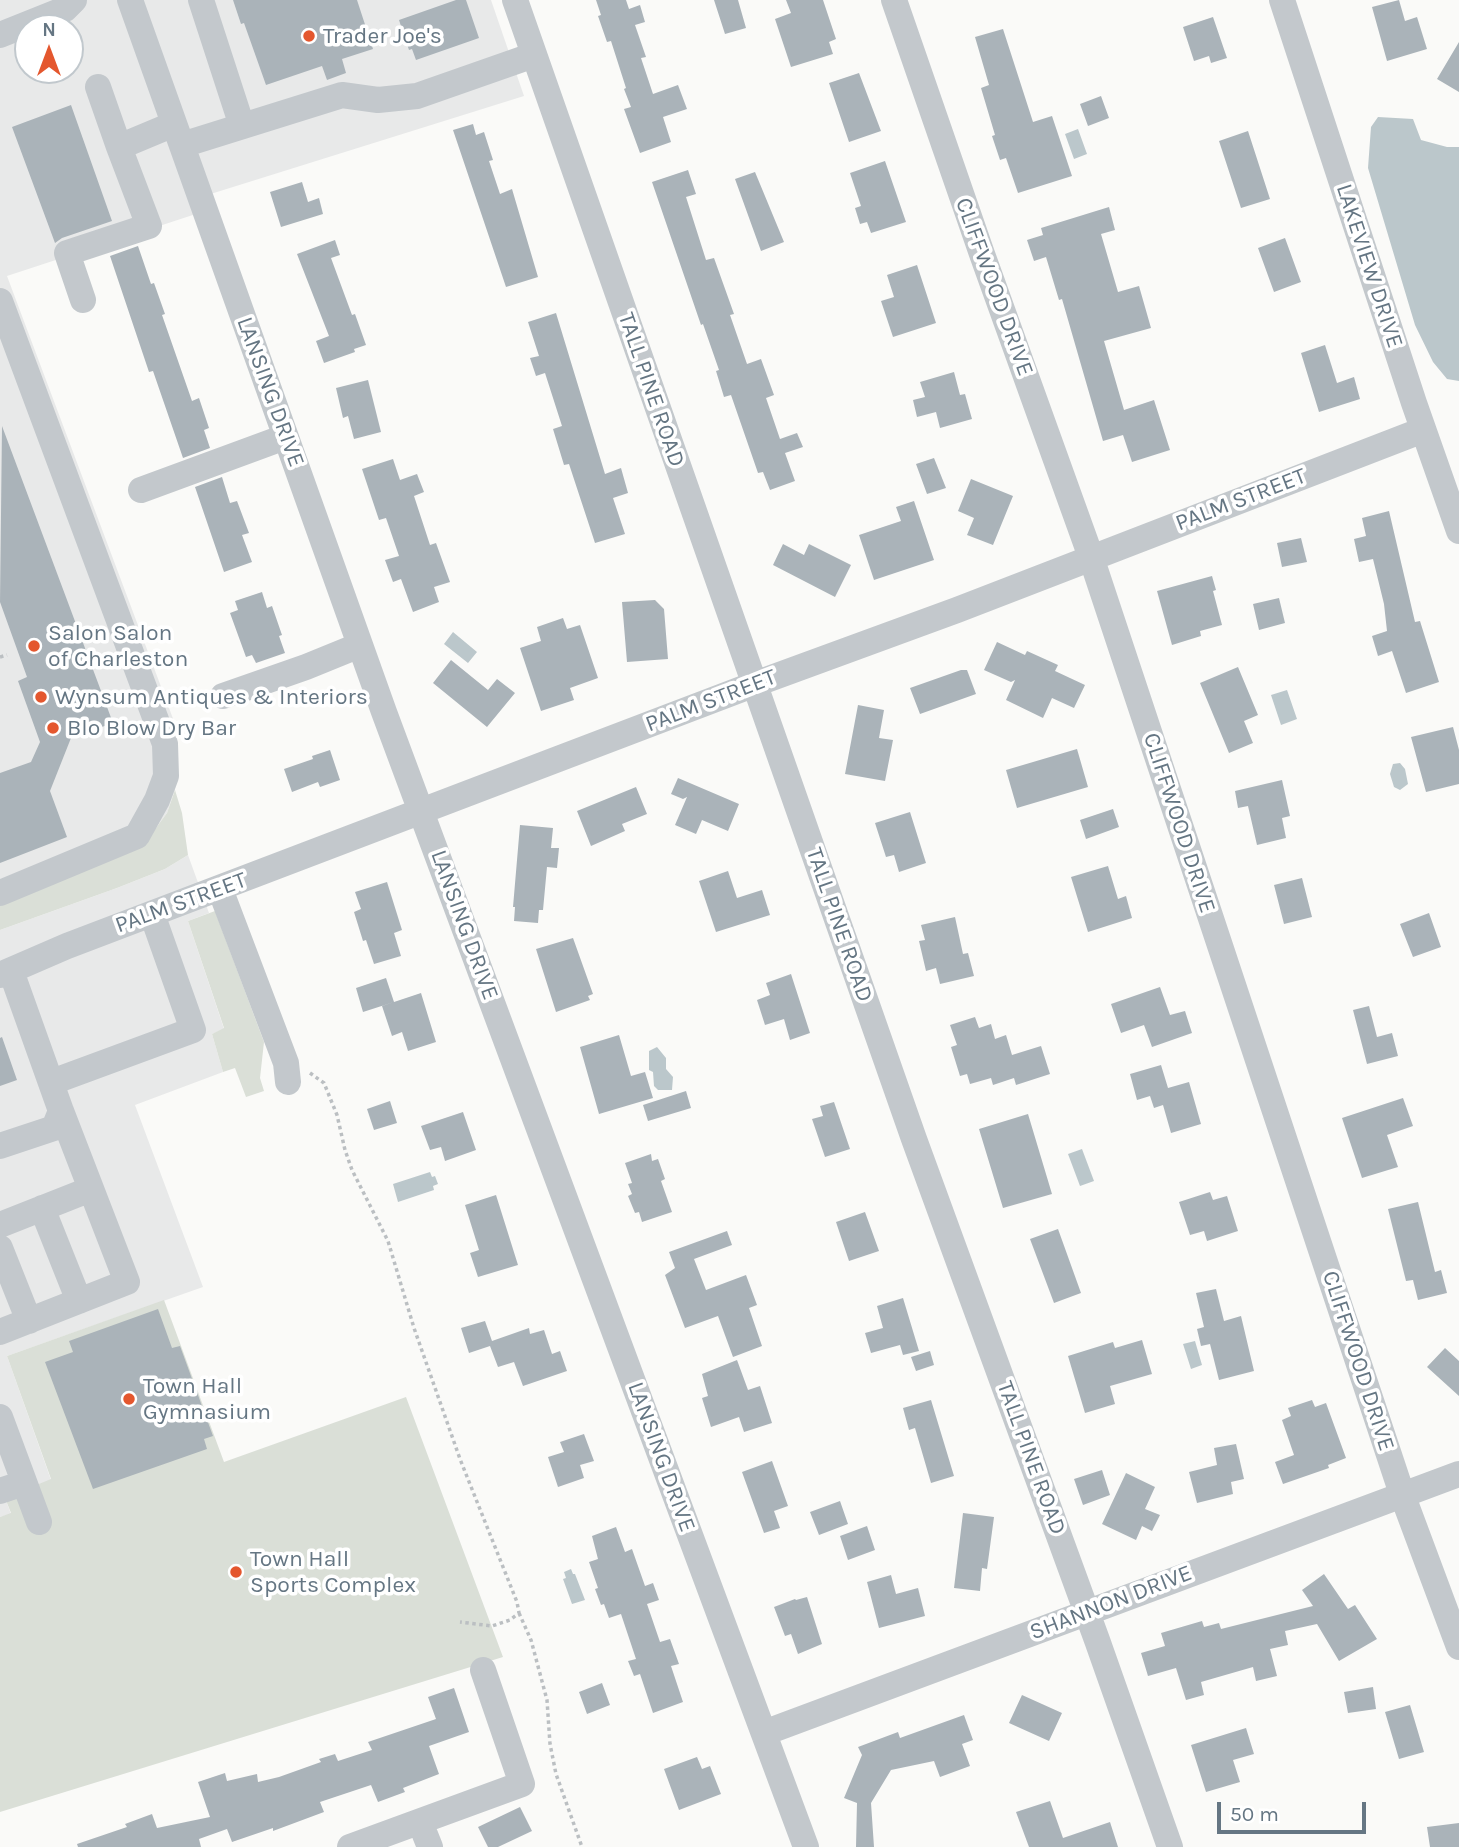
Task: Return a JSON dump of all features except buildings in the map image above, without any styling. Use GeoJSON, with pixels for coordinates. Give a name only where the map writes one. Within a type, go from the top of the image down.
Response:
{"type":"FeatureCollection","features":[{"type":"Feature","properties":{"kind":"street"},"geometry":{"type":"LineString","coordinates":[[0,35],[65,9],[74,0]]}},
{"type":"Feature","properties":{"kind":"street","name":"LANSING DRIVE"},"geometry":{"type":"LineString","coordinates":[[130,0],[421,813],[806,1847]]}},
{"type":"Feature","properties":{"kind":"street"},"geometry":{"type":"LineString","coordinates":[[201,0],[242,126]]}},
{"type":"Feature","properties":{"kind":"street","name":"TALL PINE ROAD"},"geometry":{"type":"LineString","coordinates":[[515,0],[914,1139],[1170,1847]]}},
{"type":"Feature","properties":{"kind":"street","name":"CLIFFWOOD DRIVE"},"geometry":{"type":"LineString","coordinates":[[894,0],[1091,557],[1402,1494],[1459,1647]]}},
{"type":"Feature","properties":{"kind":"street","name":"LAKEVIEW DRIVE"},"geometry":{"type":"LineString","coordinates":[[1282,0],[1423,430],[1459,531]]}},
{"type":"Feature","properties":{"kind":"street"},"geometry":{"type":"LineString","coordinates":[[119,147],[242,126],[342,95],[377,100],[417,96],[534,55]]}},
{"type":"Feature","properties":{"kind":"street"},"geometry":{"type":"LineString","coordinates":[[83,300],[67,253],[149,226],[98,87]]}},
{"type":"Feature","properties":{"kind":"street"},"geometry":{"type":"LineString","coordinates":[[0,301],[165,744],[166,776],[157,800],[137,836],[0,893]]}},
{"type":"Feature","properties":{"kind":"street","name":"PALM STREET"},"geometry":{"type":"LineString","coordinates":[[6,973],[67,946],[1423,430]]}},
{"type":"Feature","properties":{"kind":"street"},"geometry":{"type":"LineString","coordinates":[[141,490],[285,437]]}},
{"type":"Feature","properties":{"kind":"street"},"geometry":{"type":"LineString","coordinates":[[223,695],[306,667],[360,645]]}},
{"type":"Feature","properties":{"kind":"street"},"geometry":{"type":"LineString","coordinates":[[228,886],[287,1073]]}},
{"type":"Feature","properties":{"kind":"street"},"geometry":{"type":"LineString","coordinates":[[52,1082],[193,1030],[152,914]]}},
{"type":"Feature","properties":{"kind":"street"},"geometry":{"type":"LineString","coordinates":[[0,1332],[127,1282],[52,1082],[6,973]]}},
{"type":"Feature","properties":{"kind":"street"},"geometry":{"type":"LineString","coordinates":[[0,1146],[54,1128],[61,1111]]}},
{"type":"Feature","properties":{"kind":"street"},"geometry":{"type":"LineString","coordinates":[[0,1225],[91,1189]]}},
{"type":"Feature","properties":{"kind":"street"},"geometry":{"type":"LineString","coordinates":[[42,1209],[79,1301]]}},
{"type":"Feature","properties":{"kind":"street"},"geometry":{"type":"LineString","coordinates":[[0,1248],[29,1321]]}},
{"type":"Feature","properties":{"kind":"street"},"geometry":{"type":"LineString","coordinates":[[0,1417],[12,1487],[40,1522]]}},
{"type":"Feature","properties":{"kind":"street","name":"SHANNON DRIVE"},"geometry":{"type":"LineString","coordinates":[[764,1733],[1459,1474]]}},
{"type":"Feature","properties":{"kind":"street"},"geometry":{"type":"LineString","coordinates":[[350,1847],[522,1784],[483,1670]]}},
{"type":"Feature","properties":{"kind":"street"},"geometry":{"type":"LineString","coordinates":[[420,1822],[430,1847]]}},
{"type":"Feature","properties":{"kind":"path"},"geometry":{"type":"LineString","coordinates":[[0,657],[7,655]]}},
{"type":"Feature","properties":{"kind":"path"},"geometry":{"type":"LineString","coordinates":[[287,1073],[301,1067],[324,1083],[337,1115],[352,1170],[388,1241],[414,1328],[460,1459],[531,1640],[547,1700],[550,1744],[556,1774],[582,1847]]}},
{"type":"Feature","properties":{"kind":"path"},"geometry":{"type":"LineString","coordinates":[[460,1622],[492,1626],[510,1620],[519,1613]]}},
{"type":"Feature","properties":{"kind":"shaded area"},"geometry":{"type":"Polygon","coordinates":[[[0,0],[491,0],[524,96],[201,197],[205,211],[7,276],[175,724],[178,750],[175,790],[167,813],[147,840],[0,903],[0,0]]]}},
{"type":"Feature","properties":{"kind":"shaded area"},"geometry":{"type":"Polygon","coordinates":[[[1378,117],[1413,119],[1421,140],[1447,147],[1459,147],[1459,381],[1447,379],[1433,362],[1415,325],[1368,168],[1371,127],[1378,117]]]}},
{"type":"Feature","properties":{"kind":"shaded area"},"geometry":{"type":"Polygon","coordinates":[[[1078,129],[1087,154],[1074,159],[1065,134],[1078,129]]]}},
{"type":"Feature","properties":{"kind":"shaded area"},"geometry":{"type":"Polygon","coordinates":[[[453,632],[477,652],[468,663],[444,644],[453,632]]]}},
{"type":"Feature","properties":{"kind":"shaded area"},"geometry":{"type":"Polygon","coordinates":[[[1287,690],[1297,719],[1281,725],[1271,695],[1287,690]]]}},
{"type":"Feature","properties":{"kind":"shaded area"},"geometry":{"type":"Polygon","coordinates":[[[1400,763],[1405,769],[1408,784],[1400,790],[1394,787],[1390,774],[1393,764],[1400,763]]]}},
{"type":"Feature","properties":{"kind":"shaded area"},"geometry":{"type":"Polygon","coordinates":[[[175,790],[182,813],[188,855],[165,869],[0,930],[0,903],[147,840],[167,813],[175,790]]]}},
{"type":"Feature","properties":{"kind":"shaded area"},"geometry":{"type":"Polygon","coordinates":[[[188,855],[209,913],[188,921],[224,1029],[212,1034],[223,1072],[135,1105],[203,1287],[7,1356],[51,1480],[5,1498],[11,1514],[0,1517],[0,930],[165,869],[188,855]]]}},
{"type":"Feature","properties":{"kind":"shaded area"},"geometry":{"type":"Polygon","coordinates":[[[215,911],[264,1042],[260,1078],[264,1091],[246,1097],[235,1068],[223,1072],[212,1034],[224,1028],[188,921],[215,911]]]}},
{"type":"Feature","properties":{"kind":"shaded area"},"geometry":{"type":"Polygon","coordinates":[[[657,1047],[666,1058],[666,1069],[673,1077],[672,1090],[658,1090],[654,1086],[653,1072],[649,1070],[649,1051],[657,1047]]]}},
{"type":"Feature","properties":{"kind":"shaded area"},"geometry":{"type":"Polygon","coordinates":[[[1082,1149],[1094,1181],[1080,1186],[1068,1154],[1082,1149]]]}},
{"type":"Feature","properties":{"kind":"shaded area"},"geometry":{"type":"Polygon","coordinates":[[[430,1172],[438,1184],[433,1186],[434,1190],[398,1202],[393,1184],[430,1172]]]}},
{"type":"Feature","properties":{"kind":"shaded area","name":"Town Hall Sports Complex"},"geometry":{"type":"Polygon","coordinates":[[[164,1300],[224,1462],[406,1397],[503,1657],[0,1812],[0,1517],[11,1513],[5,1498],[51,1479],[7,1356],[164,1300]]]}},
{"type":"Feature","properties":{"kind":"shaded area"},"geometry":{"type":"Polygon","coordinates":[[[1195,1341],[1202,1365],[1191,1369],[1183,1344],[1195,1341]]]}},
{"type":"Feature","properties":{"kind":"shaded area"},"geometry":{"type":"Polygon","coordinates":[[[571,1569],[585,1600],[572,1604],[563,1579],[566,1578],[564,1572],[571,1569]]]}},
{"type":"Feature","properties":{"kind":"place","name":"Trader Joe's"},"geometry":{"type":"Point","coordinates":[309,36]}},
{"type":"Feature","properties":{"kind":"place","name":"Salon Salon of Charleston"},"geometry":{"type":"Point","coordinates":[34,646]}},
{"type":"Feature","properties":{"kind":"place","name":"Wynsum Antiques & Interiors"},"geometry":{"type":"Point","coordinates":[41,697]}},
{"type":"Feature","properties":{"kind":"place","name":"Blo Blow Dry Bar"},"geometry":{"type":"Point","coordinates":[53,728]}},
{"type":"Feature","properties":{"kind":"place","name":"Town Hall Gymnasium"},"geometry":{"type":"Point","coordinates":[129,1399]}},
{"type":"Feature","properties":{"kind":"place","name":"Town Hall Sports Complex"},"geometry":{"type":"Point","coordinates":[236,1572]}}]}
